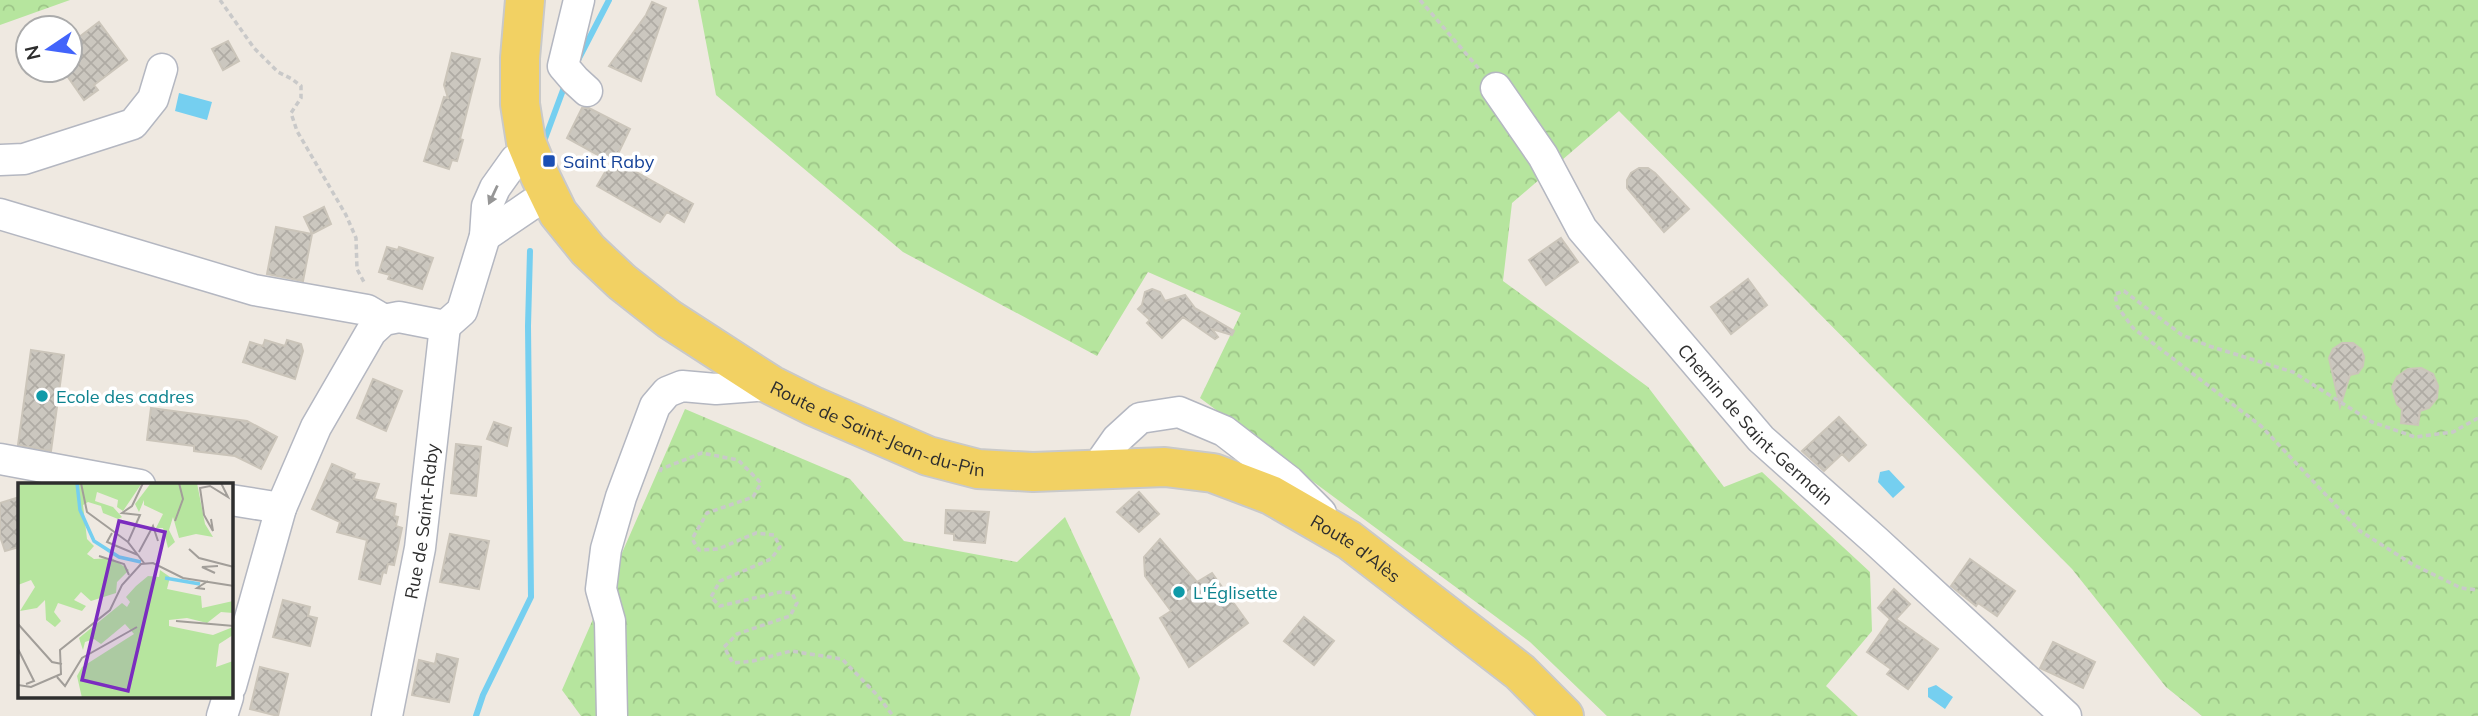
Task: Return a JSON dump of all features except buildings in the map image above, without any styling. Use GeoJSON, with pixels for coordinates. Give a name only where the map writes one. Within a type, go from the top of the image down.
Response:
{"type":"FeatureCollection","features":[{"type":"Feature","properties":{"kind":"main road","name":"Route de Saint-Jean-du-Pin"},"geometry":{"type":"LineString","coordinates":[[519,0],[512,34],[505,107],[515,160],[532,204],[561,250],[641,310],[669,319]]}},
{"type":"Feature","properties":{"kind":"main road","name":"Route de Saint-Jean-du-Pin"},"geometry":{"type":"LineString","coordinates":[[525,0],[520,58],[520,104],[526,142],[558,213],[589,250],[622,282],[669,319],[771,385],[928,456],[978,469],[1033,472],[1102,469]]}},
{"type":"Feature","properties":{"kind":"main road","name":"Route d'Alès"},"geometry":{"type":"LineString","coordinates":[[1102,469],[1165,467],[1213,473],[1271,495],[1349,540],[1520,672],[1564,716]]}},
{"type":"Feature","properties":{"kind":"street"},"geometry":{"type":"LineString","coordinates":[[575,79],[579,0]]}},
{"type":"Feature","properties":{"kind":"street"},"geometry":{"type":"LineString","coordinates":[[0,160],[24,159],[133,124],[153,99],[162,69]]}},
{"type":"Feature","properties":{"kind":"street","name":"Chemin de Saint-Germain"},"geometry":{"type":"LineString","coordinates":[[1496,88],[1543,156],[1582,229],[1760,439],[1876,541],[2066,716]]}},
{"type":"Feature","properties":{"kind":"street"},"geometry":{"type":"LineString","coordinates":[[233,679],[281,508],[316,427],[371,332],[384,320],[399,317],[445,326],[462,311],[485,236],[487,206],[495,188],[515,160]]}},
{"type":"Feature","properties":{"kind":"street"},"geometry":{"type":"LineString","coordinates":[[485,236],[532,204]]}},
{"type":"Feature","properties":{"kind":"street"},"geometry":{"type":"LineString","coordinates":[[0,214],[254,289],[367,310],[384,320]]}},
{"type":"Feature","properties":{"kind":"street","name":"Rue de Saint-Raby"},"geometry":{"type":"LineString","coordinates":[[387,716],[420,548],[445,326]]}},
{"type":"Feature","properties":{"kind":"street"},"geometry":{"type":"LineString","coordinates":[[612,716],[610,621],[601,589],[606,549],[621,497],[655,406],[667,392],[682,386],[716,389],[771,385]]}},
{"type":"Feature","properties":{"kind":"street"},"geometry":{"type":"LineString","coordinates":[[1102,469],[1117,439],[1140,418],[1179,412],[1224,431],[1289,481],[1349,540]]}},
{"type":"Feature","properties":{"kind":"street"},"geometry":{"type":"LineString","coordinates":[[0,459],[129,483]]}},
{"type":"Feature","properties":{"kind":"street"},"geometry":{"type":"LineString","coordinates":[[233,500],[281,508]]}},
{"type":"Feature","properties":{"kind":"street"},"geometry":{"type":"LineString","coordinates":[[222,716],[228,698]]}},
{"type":"Feature","properties":{"kind":"path"},"geometry":{"type":"LineString","coordinates":[[220,0],[254,48],[278,72],[301,86],[301,99],[291,113],[297,131],[346,215],[356,239],[357,269],[384,320]]}},
{"type":"Feature","properties":{"kind":"path"},"geometry":{"type":"LineString","coordinates":[[1420,0],[1496,88]]}},
{"type":"Feature","properties":{"kind":"path"},"geometry":{"type":"LineString","coordinates":[[2478,418],[2452,432],[2415,437],[2372,422],[2293,372],[2182,335],[2124,291],[2115,294],[2117,306],[2133,328],[2261,426],[2360,531],[2412,564],[2461,588],[2478,590]]}},
{"type":"Feature","properties":{"kind":"path"},"geometry":{"type":"LineString","coordinates":[[657,479],[661,469],[702,453],[738,460],[761,483],[753,497],[707,513],[692,538],[699,550],[718,549],[756,533],[774,535],[780,547],[771,559],[719,581],[710,597],[720,606],[780,592],[792,593],[797,603],[790,616],[737,634],[724,647],[733,663],[791,651],[842,659],[879,697],[893,716]]}},
{"type":"Feature","properties":{"kind":"green space"},"geometry":{"type":"Polygon","coordinates":[[[0,0],[70,0],[31,14],[14,14],[14,20],[0,25],[0,0]]]}},
{"type":"Feature","properties":{"kind":"green space"},"geometry":{"type":"Polygon","coordinates":[[[698,0],[2478,0],[2478,716],[2202,716],[2166,687],[2072,569],[1619,111],[1512,203],[1503,281],[1648,387],[1724,487],[1762,472],[1870,572],[1872,631],[1826,686],[1858,716],[1607,716],[1530,642],[1200,398],[1241,313],[1148,272],[1097,356],[903,252],[716,95],[698,0]]]}},
{"type":"Feature","properties":{"kind":"green space"},"geometry":{"type":"Polygon","coordinates":[[[685,409],[850,479],[904,541],[1017,562],[1065,517],[1140,678],[1130,716],[581,716],[562,690],[685,409]]]}},
{"type":"Feature","properties":{"kind":"water"},"geometry":{"type":"Polygon","coordinates":[[[179,93],[212,102],[207,120],[175,111],[179,93]]]}},
{"type":"Feature","properties":{"kind":"water"},"geometry":{"type":"Polygon","coordinates":[[[1889,470],[1905,487],[1893,498],[1878,482],[1880,472],[1889,470]]]}},
{"type":"Feature","properties":{"kind":"water"},"geometry":{"type":"Polygon","coordinates":[[[1936,685],[1953,697],[1945,709],[1928,697],[1928,688],[1936,685]]]}},
{"type":"Feature","properties":{"kind":"waterway"},"geometry":{"type":"LineString","coordinates":[[578,60],[609,0]]}},
{"type":"Feature","properties":{"kind":"waterway"},"geometry":{"type":"LineString","coordinates":[[543,144],[566,82]]}},
{"type":"Feature","properties":{"kind":"waterway"},"geometry":{"type":"LineString","coordinates":[[476,716],[483,695],[531,597],[528,326],[530,251]]}},
{"type":"Feature","properties":{"kind":"place","name":"Saint Raby"},"geometry":{"type":"Point","coordinates":[549,161]}},
{"type":"Feature","properties":{"kind":"place","name":"Ecole des cadres"},"geometry":{"type":"Point","coordinates":[42,396]}},
{"type":"Feature","properties":{"kind":"place","name":"L'Églisette"},"geometry":{"type":"Point","coordinates":[1179,592]}}]}
